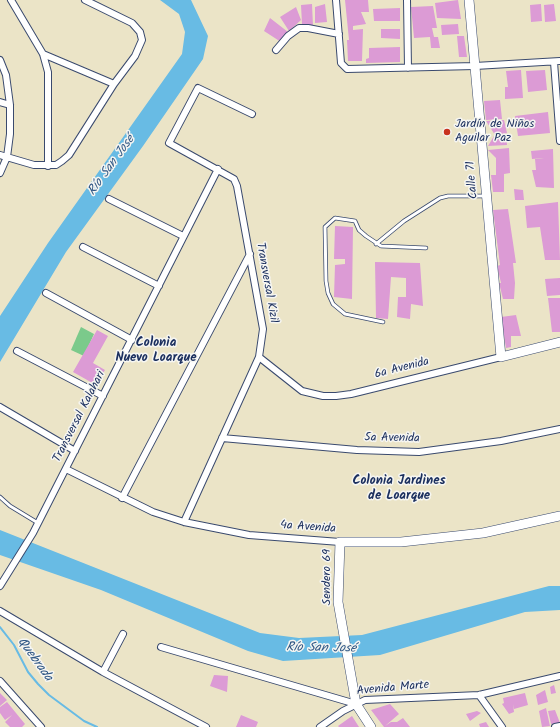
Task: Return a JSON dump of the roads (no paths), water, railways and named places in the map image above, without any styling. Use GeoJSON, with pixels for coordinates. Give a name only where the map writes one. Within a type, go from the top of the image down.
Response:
{"type":"FeatureCollection","features":[{"type":"Feature","properties":{"kind":"street"},"geometry":{"type":"LineString","coordinates":[[11,0],[43,54],[48,72],[48,166]]}},
{"type":"Feature","properties":{"kind":"street"},"geometry":{"type":"LineString","coordinates":[[0,155],[34,165],[56,165],[69,155],[114,84],[135,56],[142,40],[140,32],[132,23],[85,0]]}},
{"type":"Feature","properties":{"kind":"street"},"geometry":{"type":"LineString","coordinates":[[336,0],[341,63],[347,69],[476,66],[557,61],[560,141]]}},
{"type":"Feature","properties":{"kind":"street"},"geometry":{"type":"LineString","coordinates":[[407,0],[408,68]]}},
{"type":"Feature","properties":{"kind":"street","name":"Calle 71"},"geometry":{"type":"LineString","coordinates":[[469,0],[501,357]]}},
{"type":"Feature","properties":{"kind":"street"},"geometry":{"type":"LineString","coordinates":[[276,50],[288,36],[299,28],[308,28],[339,34]]}},
{"type":"Feature","properties":{"kind":"street"},"geometry":{"type":"LineString","coordinates":[[43,54],[114,84]]}},
{"type":"Feature","properties":{"kind":"street"},"geometry":{"type":"LineString","coordinates":[[0,60],[6,75],[10,105],[10,134],[7,157],[0,173]]}},
{"type":"Feature","properties":{"kind":"street","name":"Transversal Kizil"},"geometry":{"type":"LineString","coordinates":[[184,522],[258,357],[263,340],[264,329],[237,186],[234,179],[169,143],[198,88],[252,114]]}},
{"type":"Feature","properties":{"kind":"street"},"geometry":{"type":"LineString","coordinates":[[0,102],[10,105]]}},
{"type":"Feature","properties":{"kind":"street","name":"Transversal Kalahari"},"geometry":{"type":"LineString","coordinates":[[0,586],[33,533],[218,169]]}},
{"type":"Feature","properties":{"kind":"street"},"geometry":{"type":"LineString","coordinates":[[109,199],[183,236]]}},
{"type":"Feature","properties":{"kind":"street"},"geometry":{"type":"LineString","coordinates":[[83,247],[158,286]]}},
{"type":"Feature","properties":{"kind":"street"},"geometry":{"type":"LineString","coordinates":[[122,498],[250,254]]}},
{"type":"Feature","properties":{"kind":"street"},"geometry":{"type":"LineString","coordinates":[[46,293],[132,340]]}},
{"type":"Feature","properties":{"kind":"street","name":"6a Avenida"},"geometry":{"type":"LineString","coordinates":[[258,357],[302,391],[323,396],[336,396],[352,394],[560,342]]}},
{"type":"Feature","properties":{"kind":"street"},"geometry":{"type":"LineString","coordinates":[[17,351],[103,396]]}},
{"type":"Feature","properties":{"kind":"street"},"geometry":{"type":"LineString","coordinates":[[0,407],[75,451]]}},
{"type":"Feature","properties":{"kind":"street","name":"5a Avenida"},"geometry":{"type":"LineString","coordinates":[[222,438],[358,450],[419,452],[501,441],[560,429]]}},
{"type":"Feature","properties":{"kind":"street","name":"4a Avenida"},"geometry":{"type":"LineString","coordinates":[[66,469],[153,512],[184,522],[249,535],[340,542],[401,542],[483,533],[560,516]]}},
{"type":"Feature","properties":{"kind":"street","name":"Sendero 69"},"geometry":{"type":"LineString","coordinates":[[340,542],[338,602],[356,704],[371,727]]}},
{"type":"Feature","properties":{"kind":"street"},"geometry":{"type":"LineString","coordinates":[[0,611],[103,672],[206,727]]}},
{"type":"Feature","properties":{"kind":"street"},"geometry":{"type":"LineString","coordinates":[[103,672],[123,634]]}},
{"type":"Feature","properties":{"kind":"street","name":"Avenida Marte"},"geometry":{"type":"LineString","coordinates":[[161,647],[356,704],[365,700],[388,698],[479,694],[560,676]]}},
{"type":"Feature","properties":{"kind":"street"},"geometry":{"type":"LineString","coordinates":[[0,681],[40,727]]}},
{"type":"Feature","properties":{"kind":"street"},"geometry":{"type":"LineString","coordinates":[[479,694],[502,727]]}},
{"type":"Feature","properties":{"kind":"street"},"geometry":{"type":"LineString","coordinates":[[320,727],[356,704]]}},
{"type":"Feature","properties":{"kind":"street"},"geometry":{"type":"LineString","coordinates":[[555,727],[560,726]]}},
{"type":"Feature","properties":{"kind":"lane"},"geometry":{"type":"LineString","coordinates":[[376,244],[404,221],[440,198],[486,196]]}},
{"type":"Feature","properties":{"kind":"lane"},"geometry":{"type":"LineString","coordinates":[[383,322],[345,314],[333,304],[328,293],[326,281],[325,227],[335,218],[355,221],[359,230],[376,244],[381,246],[426,248]]}},
{"type":"Feature","properties":{"kind":"lane"},"geometry":{"type":"LineString","coordinates":[[0,497],[10,506],[38,523]]}},
{"type":"Feature","properties":{"kind":"water","name":"Río San José"},"geometry":{"type":"Polygon","coordinates":[[[160,0],[191,0],[208,36],[203,59],[143,146],[66,252],[0,362],[0,316],[48,243],[182,54],[185,32],[179,14],[160,0]]]}},
{"type":"Feature","properties":{"kind":"water","name":"Río San José"},"geometry":{"type":"Polygon","coordinates":[[[0,530],[260,633],[299,638],[362,635],[549,586],[560,586],[560,610],[525,612],[380,655],[283,661],[248,651],[101,590],[0,555],[0,530]]]}},
{"type":"Feature","properties":{"kind":"waterway","name":"Quebrada"},"geometry":{"type":"LineString","coordinates":[[0,627],[14,645],[28,672],[38,684],[49,695],[84,721],[97,727]]}},
{"type":"Feature","properties":{"kind":"place","name":"Jardín de Niños Aguilar Paz"},"geometry":{"type":"Point","coordinates":[447,132]}},
{"type":"Feature","properties":{"kind":"district","name":"Colonia Nuevo Loarque"},"geometry":{"type":"Point","coordinates":[156,352]}},
{"type":"Feature","properties":{"kind":"district","name":"Colonia Jardines de Loarque"},"geometry":{"type":"Point","coordinates":[399,490]}}]}
